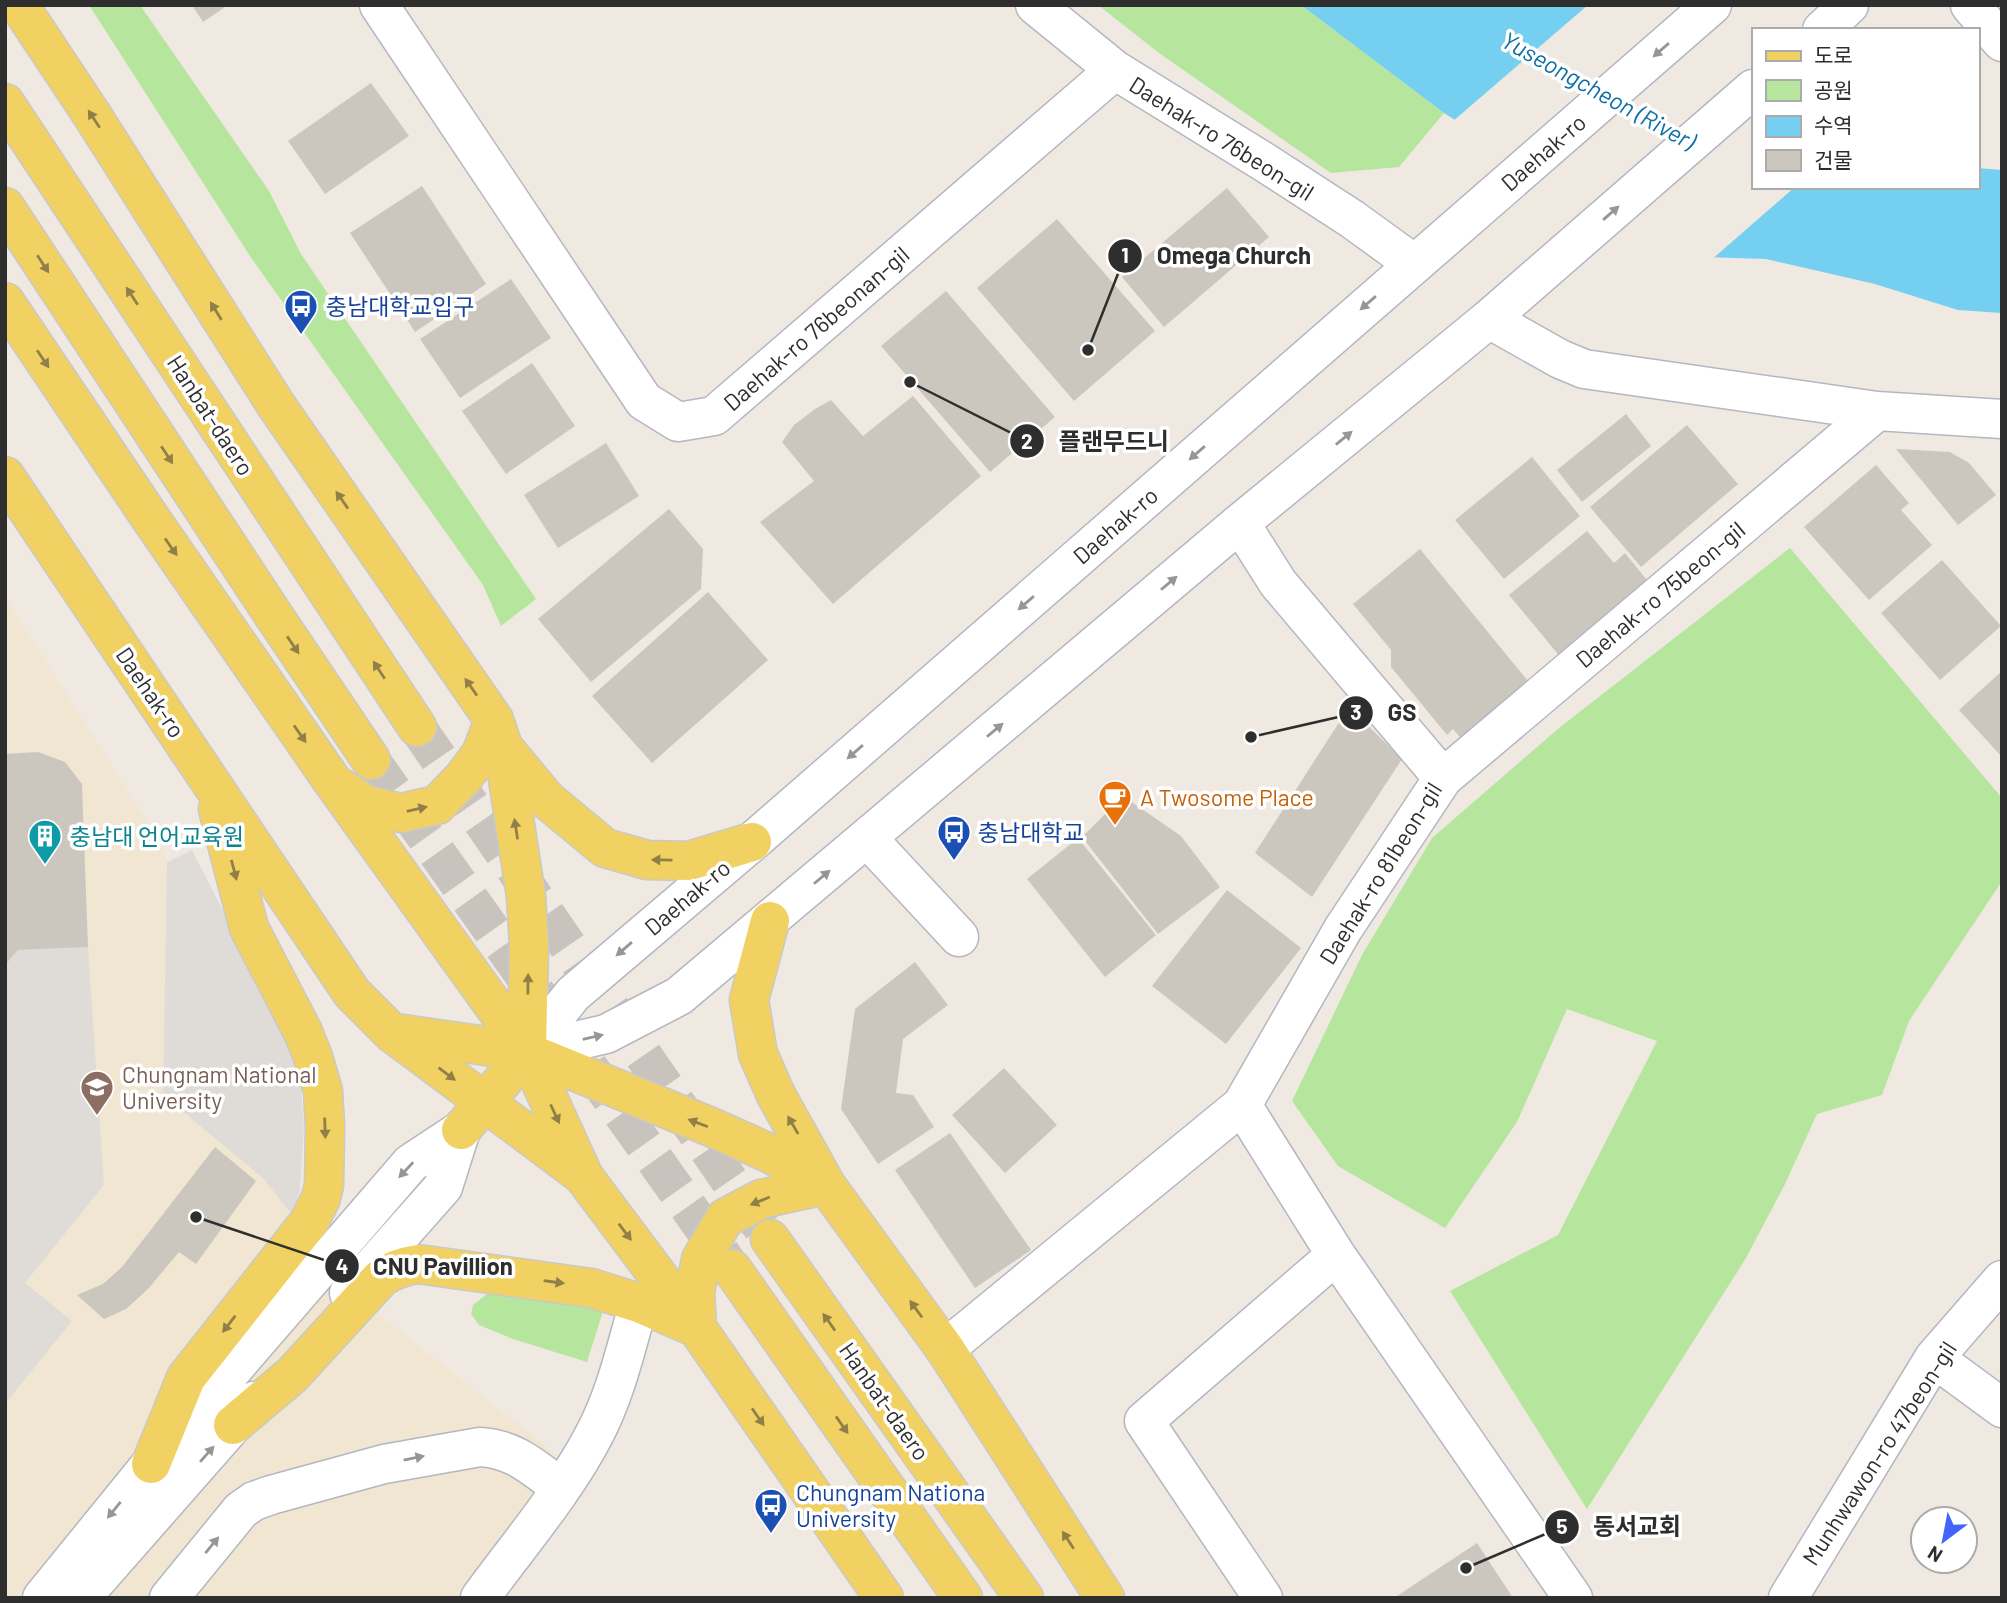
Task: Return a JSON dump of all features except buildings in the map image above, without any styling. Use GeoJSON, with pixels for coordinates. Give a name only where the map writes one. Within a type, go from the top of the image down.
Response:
{"type":"FeatureCollection","features":[{"type":"Feature","properties":{"kind":"main road"},"geometry":{"type":"LineString","coordinates":[[19,5],[276,405],[499,734],[548,800],[605,848],[647,860],[689,861],[752,842]]}},
{"type":"Feature","properties":{"kind":"main road","name":"Hanbat-daero"},"geometry":{"type":"LineString","coordinates":[[5,103],[417,726]]}},
{"type":"Feature","properties":{"kind":"main road"},"geometry":{"type":"LineString","coordinates":[[5,207],[370,760]]}},
{"type":"Feature","properties":{"kind":"main road"},"geometry":{"type":"LineString","coordinates":[[5,302],[333,782],[527,1052],[584,1177],[697,1328],[884,1598]]}},
{"type":"Feature","properties":{"kind":"main road","name":"Daehak-ro"},"geometry":{"type":"LineString","coordinates":[[5,476],[352,993],[473,1116],[584,1177]]}},
{"type":"Feature","properties":{"kind":"main road"},"geometry":{"type":"LineString","coordinates":[[333,782],[366,805],[401,813],[437,805],[499,734]]}},
{"type":"Feature","properties":{"kind":"main road"},"geometry":{"type":"LineString","coordinates":[[473,1116],[527,1052],[529,946],[526,896],[499,734]]}},
{"type":"Feature","properties":{"kind":"main road"},"geometry":{"type":"LineString","coordinates":[[151,1464],[186,1378],[309,1222],[321,1198],[324,1185],[323,1091],[303,1032],[249,928],[211,780]]}},
{"type":"Feature","properties":{"kind":"main road"},"geometry":{"type":"LineString","coordinates":[[770,921],[749,1000],[758,1054],[776,1095],[826,1185],[945,1349],[1105,1598]]}},
{"type":"Feature","properties":{"kind":"main road"},"geometry":{"type":"LineString","coordinates":[[392,1033],[527,1052],[747,1143],[826,1185]]}},
{"type":"Feature","properties":{"kind":"main road"},"geometry":{"type":"LineString","coordinates":[[697,1328],[695,1292],[701,1259],[725,1218],[761,1199],[826,1185]]}},
{"type":"Feature","properties":{"kind":"main road","name":"Hanbat-daero"},"geometry":{"type":"LineString","coordinates":[[770,1239],[1024,1598]]}},
{"type":"Feature","properties":{"kind":"main road"},"geometry":{"type":"LineString","coordinates":[[233,1426],[292,1375],[381,1278],[404,1266],[418,1264],[591,1288],[639,1303],[697,1328]]}},
{"type":"Feature","properties":{"kind":"main road"},"geometry":{"type":"LineString","coordinates":[[733,1269],[962,1598]]}},
{"type":"Feature","properties":{"kind":"street","name":"Daehak-ro 76beonan-gil"},"geometry":{"type":"LineString","coordinates":[[379,5],[644,401],[678,422],[715,416],[1115,70]]}},
{"type":"Feature","properties":{"kind":"street","name":"Daehak-ro 76beon-gil"},"geometry":{"type":"LineString","coordinates":[[1035,5],[1115,70],[1352,219],[1414,264]]}},
{"type":"Feature","properties":{"kind":"street","name":"Daehak-ro"},"geometry":{"type":"LineString","coordinates":[[527,1052],[573,994],[752,842],[1712,5]]}},
{"type":"Feature","properties":{"kind":"street"},"geometry":{"type":"LineString","coordinates":[[1970,5],[2002,42]]}},
{"type":"Feature","properties":{"kind":"street"},"geometry":{"type":"LineString","coordinates":[[527,1052],[606,1034],[679,996],[1240,523],[1489,319],[1752,90]]}},
{"type":"Feature","properties":{"kind":"street"},"geometry":{"type":"LineString","coordinates":[[1489,319],[1560,359],[1584,369],[1877,411],[1996,425]]}},
{"type":"Feature","properties":{"kind":"street","name":"Daehak-ro 75beon-gil"},"geometry":{"type":"LineString","coordinates":[[1443,778],[1877,411]]}},
{"type":"Feature","properties":{"kind":"street","name":"Daehak-ro 81beon-gil"},"geometry":{"type":"LineString","coordinates":[[945,1349],[1242,1105],[1343,929],[1443,778],[1278,583],[1240,523]]}},
{"type":"Feature","properties":{"kind":"street"},"geometry":{"type":"LineString","coordinates":[[867,838],[959,936]]}},
{"type":"Feature","properties":{"kind":"street"},"geometry":{"type":"LineString","coordinates":[[1242,1105],[1336,1255],[1573,1598]]}},
{"type":"Feature","properties":{"kind":"street"},"geometry":{"type":"LineString","coordinates":[[42,1598],[151,1464],[411,1163],[473,1116]]}},
{"type":"Feature","properties":{"kind":"street"},"geometry":{"type":"LineString","coordinates":[[81,1598],[443,1187],[473,1116]]}},
{"type":"Feature","properties":{"kind":"street"},"geometry":{"type":"LineString","coordinates":[[1263,1598],[1144,1421],[1336,1255]]}},
{"type":"Feature","properties":{"kind":"street","name":"Munhwawon-ro 47beon-gil"},"geometry":{"type":"LineString","coordinates":[[1788,1598],[1934,1358],[2002,1280]]}},
{"type":"Feature","properties":{"kind":"street"},"geometry":{"type":"LineString","coordinates":[[480,1598],[561,1488],[589,1444],[614,1388],[639,1303]]}},
{"type":"Feature","properties":{"kind":"street"},"geometry":{"type":"LineString","coordinates":[[1934,1358],[2002,1408]]}},
{"type":"Feature","properties":{"kind":"street"},"geometry":{"type":"LineString","coordinates":[[169,1598],[241,1510],[254,1501],[271,1495],[384,1464],[480,1447],[512,1453],[561,1488]]}},
{"type":"Feature","properties":{"kind":"shaded area","name":"Chungnam National University"},"geometry":{"type":"Polygon","coordinates":[[[5,597],[155,834],[167,862],[163,1095],[263,1178],[380,1315],[559,1457],[494,1598],[5,1598],[5,597]]]}},
{"type":"Feature","properties":{"kind":"shaded area"},"geometry":{"type":"Polygon","coordinates":[[[192,850],[299,1060],[304,1128],[300,1191],[292,1215],[263,1178],[163,1095],[167,862],[192,850]]]}},
{"type":"Feature","properties":{"kind":"shaded area"},"geometry":{"type":"Polygon","coordinates":[[[88,947],[104,1185],[25,1283],[72,1321],[5,1404],[5,965],[18,950],[88,947]]]}},
{"type":"Feature","properties":{"kind":"green space"},"geometry":{"type":"Polygon","coordinates":[[[89,5],[140,5],[269,191],[301,254],[536,599],[501,626],[483,585],[250,256],[89,5]]]}},
{"type":"Feature","properties":{"kind":"green space"},"geometry":{"type":"Polygon","coordinates":[[[1098,5],[1301,5],[1444,113],[1399,167],[1331,173],[1159,53],[1098,5]]]}},
{"type":"Feature","properties":{"kind":"green space"},"geometry":{"type":"Polygon","coordinates":[[[1790,548],[2002,798],[2002,881],[1909,1021],[1882,1095],[1817,1114],[1785,1184],[1746,1258],[1587,1509],[1450,1291],[1558,1235],[1657,1041],[1567,1009],[1517,1122],[1445,1228],[1338,1166],[1292,1101],[1362,955],[1432,838],[1559,728],[1790,548]]]}},
{"type":"Feature","properties":{"kind":"green space"},"geometry":{"type":"Polygon","coordinates":[[[497,1286],[604,1308],[587,1362],[513,1339],[479,1325],[471,1314],[473,1305],[497,1286]]]}},
{"type":"Feature","properties":{"kind":"water","name":"Yuseongcheon (River)"},"geometry":{"type":"Polygon","coordinates":[[[1301,5],[1643,5],[1752,189],[1979,189],[1979,168],[2002,170],[2002,313],[1958,310],[1875,284],[1766,259],[1673,256],[1444,113],[1301,5]]]}},
{"type":"Feature","properties":{"kind":"pier"},"geometry":{"type":"Polygon","coordinates":[[[1588,5],[1650,5],[1752,65],[1752,189],[1793,189],[1710,261],[1672,259],[1452,122],[1588,5]]]}},
{"type":"Feature","properties":{"kind":"tunnel"},"geometry":{"type":"LineString","coordinates":[[417,727],[765,1232]]}},
{"type":"Feature","properties":{"kind":"tunnel"},"geometry":{"type":"LineString","coordinates":[[371,760],[540,998]]}},
{"type":"Feature","properties":{"kind":"tunnel"},"geometry":{"type":"LineString","coordinates":[[589,1067],[730,1266]]}},
{"type":"Feature","properties":{"kind":"place","name":"충남대학교입구"},"geometry":{"type":"Point","coordinates":[301,336]}},
{"type":"Feature","properties":{"kind":"place","name":"Omega Church"},"geometry":{"type":"Point","coordinates":[1088,350]}},
{"type":"Feature","properties":{"kind":"place","name":"플랜무드니"},"geometry":{"type":"Point","coordinates":[910,382]}},
{"type":"Feature","properties":{"kind":"place","name":"GS"},"geometry":{"type":"Point","coordinates":[1251,737]}},
{"type":"Feature","properties":{"kind":"place","name":"A Twosome Place"},"geometry":{"type":"Point","coordinates":[1115,827]}},
{"type":"Feature","properties":{"kind":"place","name":"충남대학교"},"geometry":{"type":"Point","coordinates":[954,862]}},
{"type":"Feature","properties":{"kind":"place","name":"충남대 언어교육원"},"geometry":{"type":"Point","coordinates":[45,866]}},
{"type":"Feature","properties":{"kind":"place","name":"Chungnam National University"},"geometry":{"type":"Point","coordinates":[97,1117]}},
{"type":"Feature","properties":{"kind":"place","name":"CNU Pavillion"},"geometry":{"type":"Point","coordinates":[196,1217]}},
{"type":"Feature","properties":{"kind":"place","name":"Chungnam Nationa University"},"geometry":{"type":"Point","coordinates":[771,1535]}},
{"type":"Feature","properties":{"kind":"place","name":"동서교회"},"geometry":{"type":"Point","coordinates":[1466,1568]}}]}
